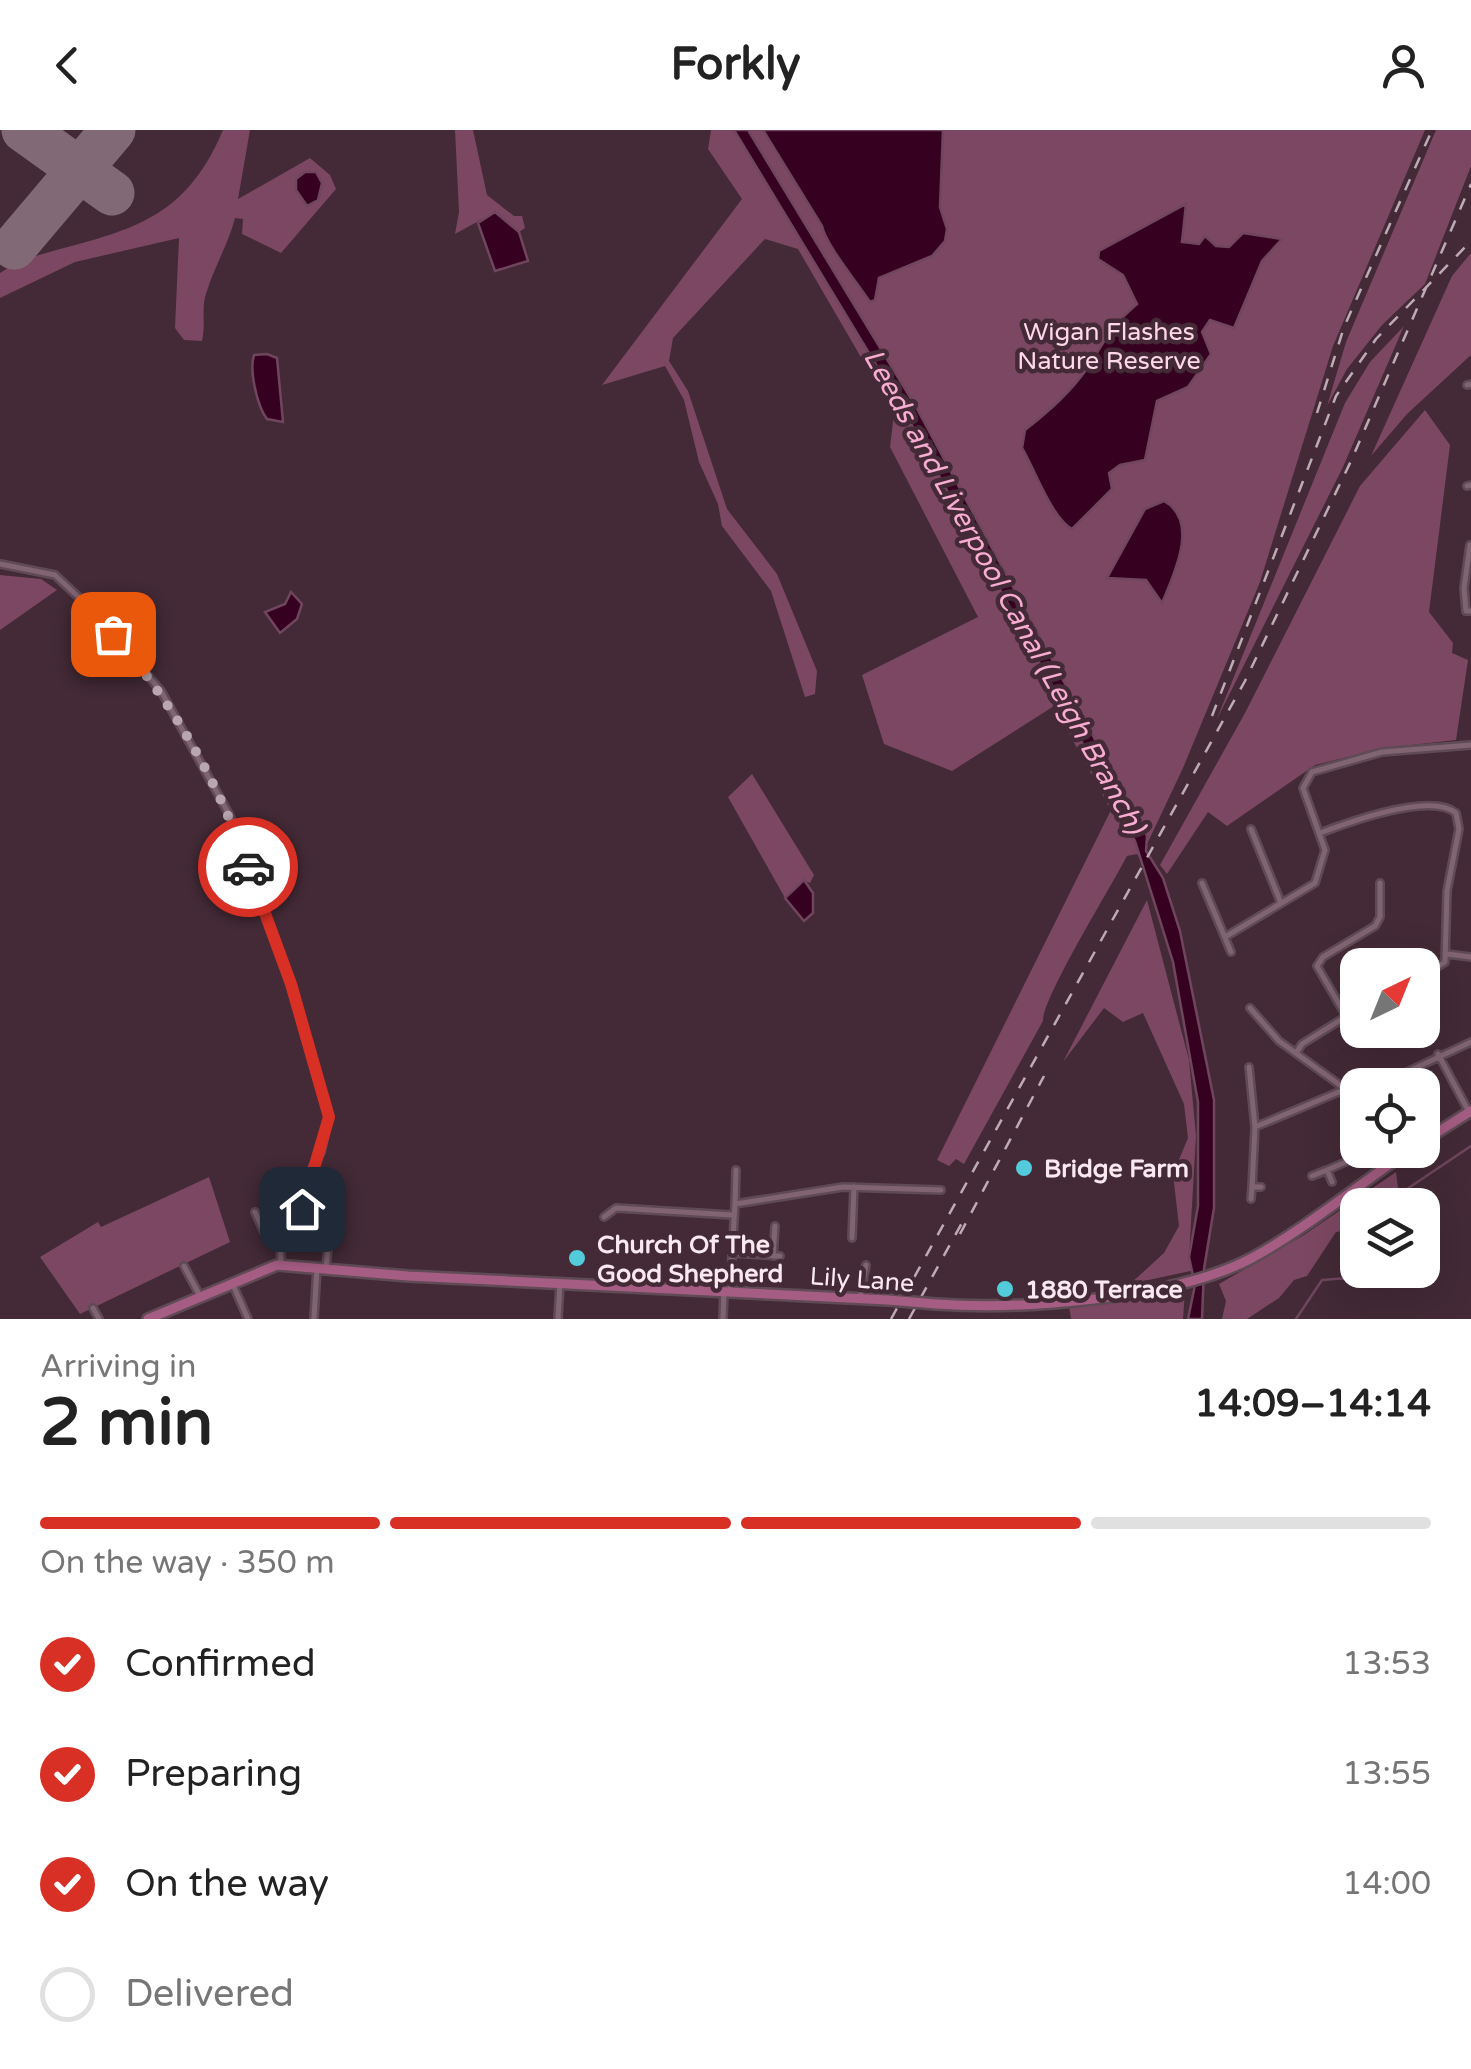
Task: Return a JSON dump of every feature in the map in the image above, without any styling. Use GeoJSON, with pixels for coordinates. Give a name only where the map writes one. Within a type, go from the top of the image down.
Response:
{"type":"FeatureCollection","features":[{"type":"Feature","properties":{"kind":"main road"},"geometry":{"type":"LineString","coordinates":[[1440,1131],[1470,1112]]}},
{"type":"Feature","properties":{"kind":"main road","name":"Lily Lane"},"geometry":{"type":"LineString","coordinates":[[277,1265],[936,1304],[1060,1301],[1214,1273],[1268,1248],[1384,1168]]}},
{"type":"Feature","properties":{"kind":"main road"},"geometry":{"type":"LineString","coordinates":[[148,1319],[277,1265]]}},
{"type":"Feature","properties":{"kind":"street"},"geometry":{"type":"LineString","coordinates":[[1470,549],[1464,588],[1466,611],[1471,611]]}},
{"type":"Feature","properties":{"kind":"street"},"geometry":{"type":"LineString","coordinates":[[0,564],[55,575],[88,606],[162,691],[230,816],[291,984],[329,1117],[321,1152],[310,1174],[306,1200],[280,1235],[277,1265]]}},
{"type":"Feature","properties":{"kind":"street"},"geometry":{"type":"LineString","coordinates":[[1225,937],[1315,884],[1324,850],[1303,788],[1312,772],[1382,752],[1471,746]]}},
{"type":"Feature","properties":{"kind":"street"},"geometry":{"type":"LineString","coordinates":[[1320,833],[1388,812],[1440,806],[1456,813],[1460,829],[1447,891],[1447,954],[1440,970]]}},
{"type":"Feature","properties":{"kind":"street"},"geometry":{"type":"LineString","coordinates":[[1251,829],[1281,903]]}},
{"type":"Feature","properties":{"kind":"street"},"geometry":{"type":"LineString","coordinates":[[1202,882],[1232,952]]}},
{"type":"Feature","properties":{"kind":"street"},"geometry":{"type":"LineString","coordinates":[[1340,1005],[1318,966],[1323,957],[1375,926],[1380,917],[1380,883]]}},
{"type":"Feature","properties":{"kind":"street"},"geometry":{"type":"LineString","coordinates":[[1447,954],[1471,957]]}},
{"type":"Feature","properties":{"kind":"street"},"geometry":{"type":"LineString","coordinates":[[1250,1008],[1295,1054],[1340,1084]]}},
{"type":"Feature","properties":{"kind":"street"},"geometry":{"type":"LineString","coordinates":[[1295,1054],[1302,1044],[1340,1020]]}},
{"type":"Feature","properties":{"kind":"street"},"geometry":{"type":"LineString","coordinates":[[1411,1068],[1471,1042]]}},
{"type":"Feature","properties":{"kind":"street"},"geometry":{"type":"LineString","coordinates":[[1438,1054],[1470,1112]]}},
{"type":"Feature","properties":{"kind":"street"},"geometry":{"type":"LineString","coordinates":[[1249,1067],[1255,1128],[1251,1198]]}},
{"type":"Feature","properties":{"kind":"street"},"geometry":{"type":"LineString","coordinates":[[1255,1128],[1340,1091]]}},
{"type":"Feature","properties":{"kind":"street"},"geometry":{"type":"LineString","coordinates":[[1312,1176],[1340,1164]]}},
{"type":"Feature","properties":{"kind":"street"},"geometry":{"type":"LineString","coordinates":[[723,1319],[732,1253],[736,1170]]}},
{"type":"Feature","properties":{"kind":"street"},"geometry":{"type":"LineString","coordinates":[[1327,1170],[1332,1182]]}},
{"type":"Feature","properties":{"kind":"street"},"geometry":{"type":"LineString","coordinates":[[1252,1186],[1261,1187]]}},
{"type":"Feature","properties":{"kind":"street"},"geometry":{"type":"LineString","coordinates":[[734,1204],[854,1187],[931,1193],[941,1190]]}},
{"type":"Feature","properties":{"kind":"street"},"geometry":{"type":"LineString","coordinates":[[852,1238],[854,1187]]}},
{"type":"Feature","properties":{"kind":"street"},"geometry":{"type":"LineString","coordinates":[[604,1217],[616,1208],[734,1216]]}},
{"type":"Feature","properties":{"kind":"street"},"geometry":{"type":"LineString","coordinates":[[255,1212],[264,1232],[280,1235]]}},
{"type":"Feature","properties":{"kind":"street"},"geometry":{"type":"LineString","coordinates":[[732,1253],[776,1256],[775,1226]]}},
{"type":"Feature","properties":{"kind":"street"},"geometry":{"type":"LineString","coordinates":[[314,1319],[329,1238]]}},
{"type":"Feature","properties":{"kind":"street"},"geometry":{"type":"LineString","coordinates":[[860,1298],[866,1265]]}},
{"type":"Feature","properties":{"kind":"street"},"geometry":{"type":"LineString","coordinates":[[184,1266],[200,1296]]}},
{"type":"Feature","properties":{"kind":"street"},"geometry":{"type":"LineString","coordinates":[[232,1283],[248,1319]]}},
{"type":"Feature","properties":{"kind":"street"},"geometry":{"type":"LineString","coordinates":[[558,1319],[560,1283]]}},
{"type":"Feature","properties":{"kind":"street"},"geometry":{"type":"LineString","coordinates":[[176,1306],[182,1318]]}},
{"type":"Feature","properties":{"kind":"street"},"geometry":{"type":"LineString","coordinates":[[93,1308],[98,1319]]}},
{"type":"Feature","properties":{"kind":"green space"},"geometry":{"type":"Polygon","coordinates":[[[223,130],[250,130],[238,199],[310,158],[330,175],[336,189],[281,253],[242,234],[243,219],[235,218],[206,294],[202,341],[184,340],[175,328],[179,238],[75,262],[0,298],[0,273],[19,261],[114,233],[165,208],[206,164],[223,130]]]}},
{"type":"Feature","properties":{"kind":"green space"},"geometry":{"type":"Polygon","coordinates":[[[455,130],[473,130],[487,195],[514,216],[522,216],[525,228],[519,232],[495,212],[455,234],[459,212],[455,130]]]}},
{"type":"Feature","properties":{"kind":"green space","name":"Wigan Flashes Nature Reserve"},"geometry":{"type":"Polygon","coordinates":[[[711,130],[1425,130],[1333,346],[1260,582],[1183,768],[1140,859],[1137,854],[1127,856],[1079,941],[1043,1021],[964,1164],[956,1159],[949,1166],[937,1160],[1111,810],[1054,706],[952,771],[884,744],[862,675],[978,617],[890,447],[894,414],[798,249],[765,239],[673,338],[669,361],[688,391],[727,509],[777,574],[817,671],[815,694],[805,697],[771,591],[722,526],[718,504],[699,462],[684,400],[665,366],[602,385],[742,199],[708,149],[711,130]]]}},
{"type":"Feature","properties":{"kind":"green space"},"geometry":{"type":"Polygon","coordinates":[[[1436,130],[1471,130],[1471,166],[1425,284],[1382,325],[1347,369],[1327,406],[1346,342],[1436,130]]]}},
{"type":"Feature","properties":{"kind":"green space"},"geometry":{"type":"Polygon","coordinates":[[[1471,253],[1471,355],[1407,414],[1371,456],[1452,276],[1471,253]]]}},
{"type":"Feature","properties":{"kind":"green space"},"geometry":{"type":"Polygon","coordinates":[[[1404,326],[1343,467],[1216,721],[1345,403],[1370,362],[1404,326]]]}},
{"type":"Feature","properties":{"kind":"green space"},"geometry":{"type":"Polygon","coordinates":[[[1425,410],[1450,445],[1429,612],[1453,643],[1452,653],[1468,660],[1456,740],[1384,748],[1315,765],[1227,826],[1208,812],[1167,874],[1160,865],[1245,713],[1360,486],[1425,410]]]}},
{"type":"Feature","properties":{"kind":"green space"},"geometry":{"type":"Polygon","coordinates":[[[0,575],[41,579],[57,590],[0,630],[0,575]]]}},
{"type":"Feature","properties":{"kind":"green space"},"geometry":{"type":"Polygon","coordinates":[[[752,774],[814,875],[810,883],[803,880],[785,898],[728,797],[752,774]]]}},
{"type":"Feature","properties":{"kind":"green space"},"geometry":{"type":"Polygon","coordinates":[[[1147,900],[1189,1060],[1196,1136],[1189,1257],[1195,1270],[1130,1284],[1164,1253],[1179,1226],[1173,1174],[1188,1138],[1184,1104],[1143,1013],[1123,1022],[1104,1008],[1063,1062],[1147,900]]]}},
{"type":"Feature","properties":{"kind":"green space"},"geometry":{"type":"Polygon","coordinates":[[[1396,1172],[1398,1188],[1373,1188],[1396,1172]]]}},
{"type":"Feature","properties":{"kind":"green space"},"geometry":{"type":"Polygon","coordinates":[[[209,1177],[230,1242],[80,1314],[40,1257],[98,1222],[101,1227],[209,1177]]]}},
{"type":"Feature","properties":{"kind":"green space"},"geometry":{"type":"Polygon","coordinates":[[[1340,1210],[1340,1231],[1307,1276],[1294,1280],[1279,1298],[1247,1319],[1222,1319],[1226,1301],[1219,1284],[1340,1210]]]}},
{"type":"Feature","properties":{"kind":"green space"},"geometry":{"type":"Polygon","coordinates":[[[1185,1290],[1183,1319],[1071,1319],[1069,1305],[1185,1290]]]}},
{"type":"Feature","properties":{"kind":"water","name":"Leeds and Liverpool Canal (Leigh Branch)"},"geometry":{"type":"Polygon","coordinates":[[[734,130],[748,130],[916,407],[1147,836],[1146,851],[1163,878],[1180,931],[1214,1100],[1214,1208],[1204,1269],[1202,1319],[1188,1319],[1195,1285],[1189,1257],[1198,1206],[1198,1102],[1173,962],[1135,841],[906,414],[734,130]]]}},
{"type":"Feature","properties":{"kind":"water"},"geometry":{"type":"Polygon","coordinates":[[[763,130],[943,130],[940,207],[947,229],[945,241],[932,256],[879,278],[875,300],[870,302],[763,130]]]}},
{"type":"Feature","properties":{"kind":"water"},"geometry":{"type":"Polygon","coordinates":[[[305,172],[316,172],[322,183],[318,200],[307,206],[296,190],[296,179],[305,172]]]}},
{"type":"Feature","properties":{"kind":"water"},"geometry":{"type":"Polygon","coordinates":[[[1186,204],[1182,242],[1199,244],[1205,236],[1216,246],[1229,247],[1243,233],[1282,239],[1262,261],[1234,328],[1210,320],[1202,332],[1211,354],[1188,387],[1157,401],[1145,460],[1120,465],[1109,473],[1112,489],[1072,529],[1051,505],[1022,448],[1025,430],[1074,385],[1114,327],[1137,304],[1123,275],[1098,259],[1099,251],[1186,204]]]}},
{"type":"Feature","properties":{"kind":"water"},"geometry":{"type":"Polygon","coordinates":[[[495,212],[519,232],[528,261],[495,271],[478,223],[495,212]]]}},
{"type":"Feature","properties":{"kind":"water"},"geometry":{"type":"Polygon","coordinates":[[[254,355],[277,358],[283,422],[267,419],[255,388],[254,355]]]}},
{"type":"Feature","properties":{"kind":"water"},"geometry":{"type":"Polygon","coordinates":[[[1164,501],[1181,521],[1182,534],[1177,563],[1162,603],[1146,580],[1107,578],[1145,509],[1164,501]]]}},
{"type":"Feature","properties":{"kind":"water"},"geometry":{"type":"Polygon","coordinates":[[[291,592],[302,604],[297,619],[280,633],[265,612],[285,604],[291,592]]]}},
{"type":"Feature","properties":{"kind":"water"},"geometry":{"type":"Polygon","coordinates":[[[804,880],[813,893],[813,913],[804,921],[785,898],[804,880]]]}},
{"type":"Feature","properties":{"kind":"waterway"},"geometry":{"type":"LineString","coordinates":[[1408,1188],[1471,1146]]}},
{"type":"Feature","properties":{"kind":"waterway"},"geometry":{"type":"LineString","coordinates":[[1296,1319],[1322,1280],[1340,1279]]}},
{"type":"Feature","properties":{"kind":"runway"},"geometry":{"type":"LineString","coordinates":[[24,130],[112,193]]}},
{"type":"Feature","properties":{"kind":"runway"},"geometry":{"type":"LineString","coordinates":[[14,247],[113,130]]}},
{"type":"Feature","properties":{"kind":"railway"},"geometry":{"type":"LineString","coordinates":[[1317,413],[1344,327],[1432,130]]}},
{"type":"Feature","properties":{"kind":"railway"},"geometry":{"type":"LineString","coordinates":[[891,1319],[1245,681],[1351,461],[1471,184]]}},
{"type":"Feature","properties":{"kind":"railway"},"geometry":{"type":"LineString","coordinates":[[1212,716],[1336,396],[1376,339],[1471,241]]}},
{"type":"Feature","properties":{"kind":"railway"},"geometry":{"type":"LineString","coordinates":[[960,1234],[1044,1076]]}},
{"type":"Feature","properties":{"kind":"railway"},"geometry":{"type":"LineString","coordinates":[[909,1319],[963,1221]]}},
{"type":"Feature","properties":{"kind":"way so far"},"geometry":{"type":"LineString","coordinates":[[113,634],[162,691],[201,756],[230,816],[248,867]]}},
{"type":"Feature","properties":{"kind":"place","name":"Bridge Farm"},"geometry":{"type":"Point","coordinates":[1024,1168]}},
{"type":"Feature","properties":{"kind":"place","name":"Church Of The Good Shepherd"},"geometry":{"type":"Point","coordinates":[577,1258]}},
{"type":"Feature","properties":{"kind":"place","name":"1880 Terrace"},"geometry":{"type":"Point","coordinates":[1005,1289]}},
{"type":"Feature","properties":{"kind":"route"},"geometry":{"type":"LineString","coordinates":[[248,867],[291,984],[329,1117],[302,1209]]}}]}
